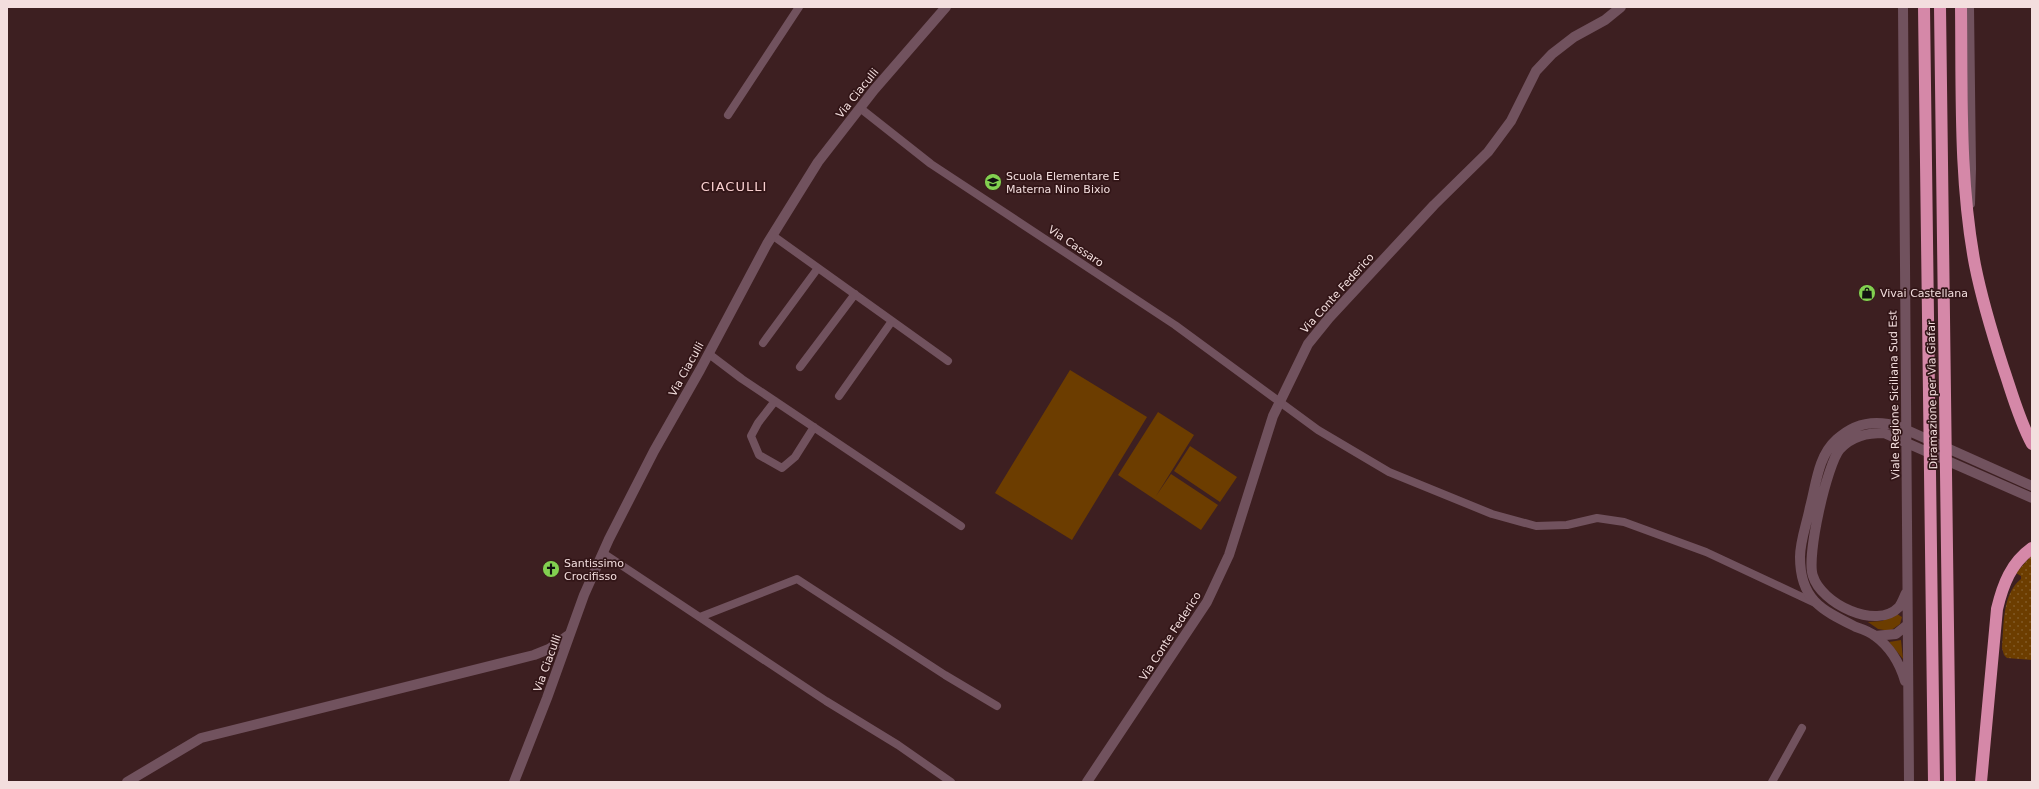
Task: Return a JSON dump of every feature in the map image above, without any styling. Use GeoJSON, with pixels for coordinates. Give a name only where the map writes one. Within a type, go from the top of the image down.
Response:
{"type":"FeatureCollection","features":[{"type":"Feature","properties":{"kind":"highway","name":"Diramazione per Via Giafar"},"geometry":{"type":"LineString","coordinates":[[1924,7],[1934,782]]}},
{"type":"Feature","properties":{"kind":"highway","name":"Diramazione per Via Giafar"},"geometry":{"type":"LineString","coordinates":[[1940,7],[1950,782]]}},
{"type":"Feature","properties":{"kind":"highway"},"geometry":{"type":"LineString","coordinates":[[1961,7],[1963,145],[1971,243],[1988,320],[2021,421],[2032,444]]}},
{"type":"Feature","properties":{"kind":"highway"},"geometry":{"type":"LineString","coordinates":[[1980,782],[1997,609],[2001,590],[2008,574],[2018,561],[2032,548]]}},
{"type":"Feature","properties":{"kind":"street"},"geometry":{"type":"LineString","coordinates":[[728,116],[799,7]]}},
{"type":"Feature","properties":{"kind":"street","name":"Via Ciaculli"},"geometry":{"type":"LineString","coordinates":[[514,782],[584,595],[603,553],[654,451],[709,354],[772,235],[818,162],[860,108],[946,7]]}},
{"type":"Feature","properties":{"kind":"street","name":"Via Conte Federico"},"geometry":{"type":"LineString","coordinates":[[1087,782],[1207,602],[1229,555],[1268,430],[1308,344],[1329,318],[1434,205],[1488,152],[1511,121],[1536,71],[1552,54],[1574,36],[1605,20],[1621,7]]}},
{"type":"Feature","properties":{"kind":"street","name":"Viale Regione Siciliana Sud Est"},"geometry":{"type":"LineString","coordinates":[[1902,7],[1909,782]]}},
{"type":"Feature","properties":{"kind":"street"},"geometry":{"type":"LineString","coordinates":[[1970,7],[1972,169],[1971,243]]}},
{"type":"Feature","properties":{"kind":"street","name":"Via Cassaro"},"geometry":{"type":"LineString","coordinates":[[860,108],[931,164],[1175,325],[1318,430],[1389,472],[1492,514],[1536,526],[1568,525],[1597,518],[1624,522],[1706,552],[1815,603]]}},
{"type":"Feature","properties":{"kind":"street"},"geometry":{"type":"LineString","coordinates":[[772,235],[948,361]]}},
{"type":"Feature","properties":{"kind":"street"},"geometry":{"type":"LineString","coordinates":[[763,343],[818,268]]}},
{"type":"Feature","properties":{"kind":"street"},"geometry":{"type":"LineString","coordinates":[[800,367],[855,294]]}},
{"type":"Feature","properties":{"kind":"street"},"geometry":{"type":"LineString","coordinates":[[839,396],[892,321]]}},
{"type":"Feature","properties":{"kind":"street"},"geometry":{"type":"LineString","coordinates":[[709,354],[775,401],[961,526]]}},
{"type":"Feature","properties":{"kind":"street"},"geometry":{"type":"LineString","coordinates":[[775,401],[758,423],[751,436],[759,455],[782,468],[796,457],[814,427]]}},
{"type":"Feature","properties":{"kind":"street"},"geometry":{"type":"LineString","coordinates":[[1908,694],[1901,668],[1890,651],[1875,636],[1837,617],[1815,603],[1806,591],[1802,576],[1800,556],[1824,457],[1832,444],[1844,432],[1856,426],[1872,422],[1887,423],[1900,427],[2032,486]]}},
{"type":"Feature","properties":{"kind":"street"},"geometry":{"type":"LineString","coordinates":[[1907,592],[1899,607],[1889,612],[1873,616],[1854,612],[1826,597],[1818,588],[1812,575],[1811,557],[1833,460],[1840,450],[1860,435],[1884,433],[2032,498]]}},
{"type":"Feature","properties":{"kind":"street"},"geometry":{"type":"LineString","coordinates":[[603,553],[820,698],[898,746],[951,782]]}},
{"type":"Feature","properties":{"kind":"street"},"geometry":{"type":"LineString","coordinates":[[700,617],[797,579],[938,671],[997,706]]}},
{"type":"Feature","properties":{"kind":"street"},"geometry":{"type":"LineString","coordinates":[[1875,636],[1896,634],[1907,625]]}},
{"type":"Feature","properties":{"kind":"street"},"geometry":{"type":"LineString","coordinates":[[126,782],[201,738],[534,655],[549,649],[570,634]]}},
{"type":"Feature","properties":{"kind":"street"},"geometry":{"type":"LineString","coordinates":[[1772,782],[1802,728]]}},
{"type":"Feature","properties":{"kind":"shaded area"},"geometry":{"type":"Polygon","coordinates":[[[1070,370],[1147,417],[1072,540],[995,493],[1070,370]]]}},
{"type":"Feature","properties":{"kind":"shaded area"},"geometry":{"type":"Polygon","coordinates":[[[1158,412],[1194,435],[1156,496],[1171,474],[1218,505],[1201,530],[1118,475],[1158,412]]]}},
{"type":"Feature","properties":{"kind":"shaded area"},"geometry":{"type":"Polygon","coordinates":[[[1190,446],[1237,477],[1220,502],[1174,471],[1190,446]]]}},
{"type":"Feature","properties":{"kind":"shaded area"},"geometry":{"type":"Polygon","coordinates":[[[2032,555],[2032,660],[2007,658],[2004,655],[2002,648],[2007,601],[2015,585],[2021,579],[2021,576],[2016,573],[2032,555]]]}},
{"type":"Feature","properties":{"kind":"shaded area"},"geometry":{"type":"Polygon","coordinates":[[[1897,614],[1902,617],[1900,624],[1890,631],[1878,629],[1868,622],[1882,621],[1897,614]]]}},
{"type":"Feature","properties":{"kind":"shaded area"},"geometry":{"type":"Polygon","coordinates":[[[1901,640],[1903,659],[1889,642],[1901,640]]]}},
{"type":"Feature","properties":{"kind":"place","name":"Scuola Elementare E Materna Nino Bixio"},"geometry":{"type":"Point","coordinates":[993,182]}},
{"type":"Feature","properties":{"kind":"place","name":"Vivai Castellana"},"geometry":{"type":"Point","coordinates":[1867,293]}},
{"type":"Feature","properties":{"kind":"place","name":"Santissimo Crocifisso"},"geometry":{"type":"Point","coordinates":[551,569]}},
{"type":"Feature","properties":{"kind":"district","name":"CIACULLI"},"geometry":{"type":"Point","coordinates":[734,186]}}]}
